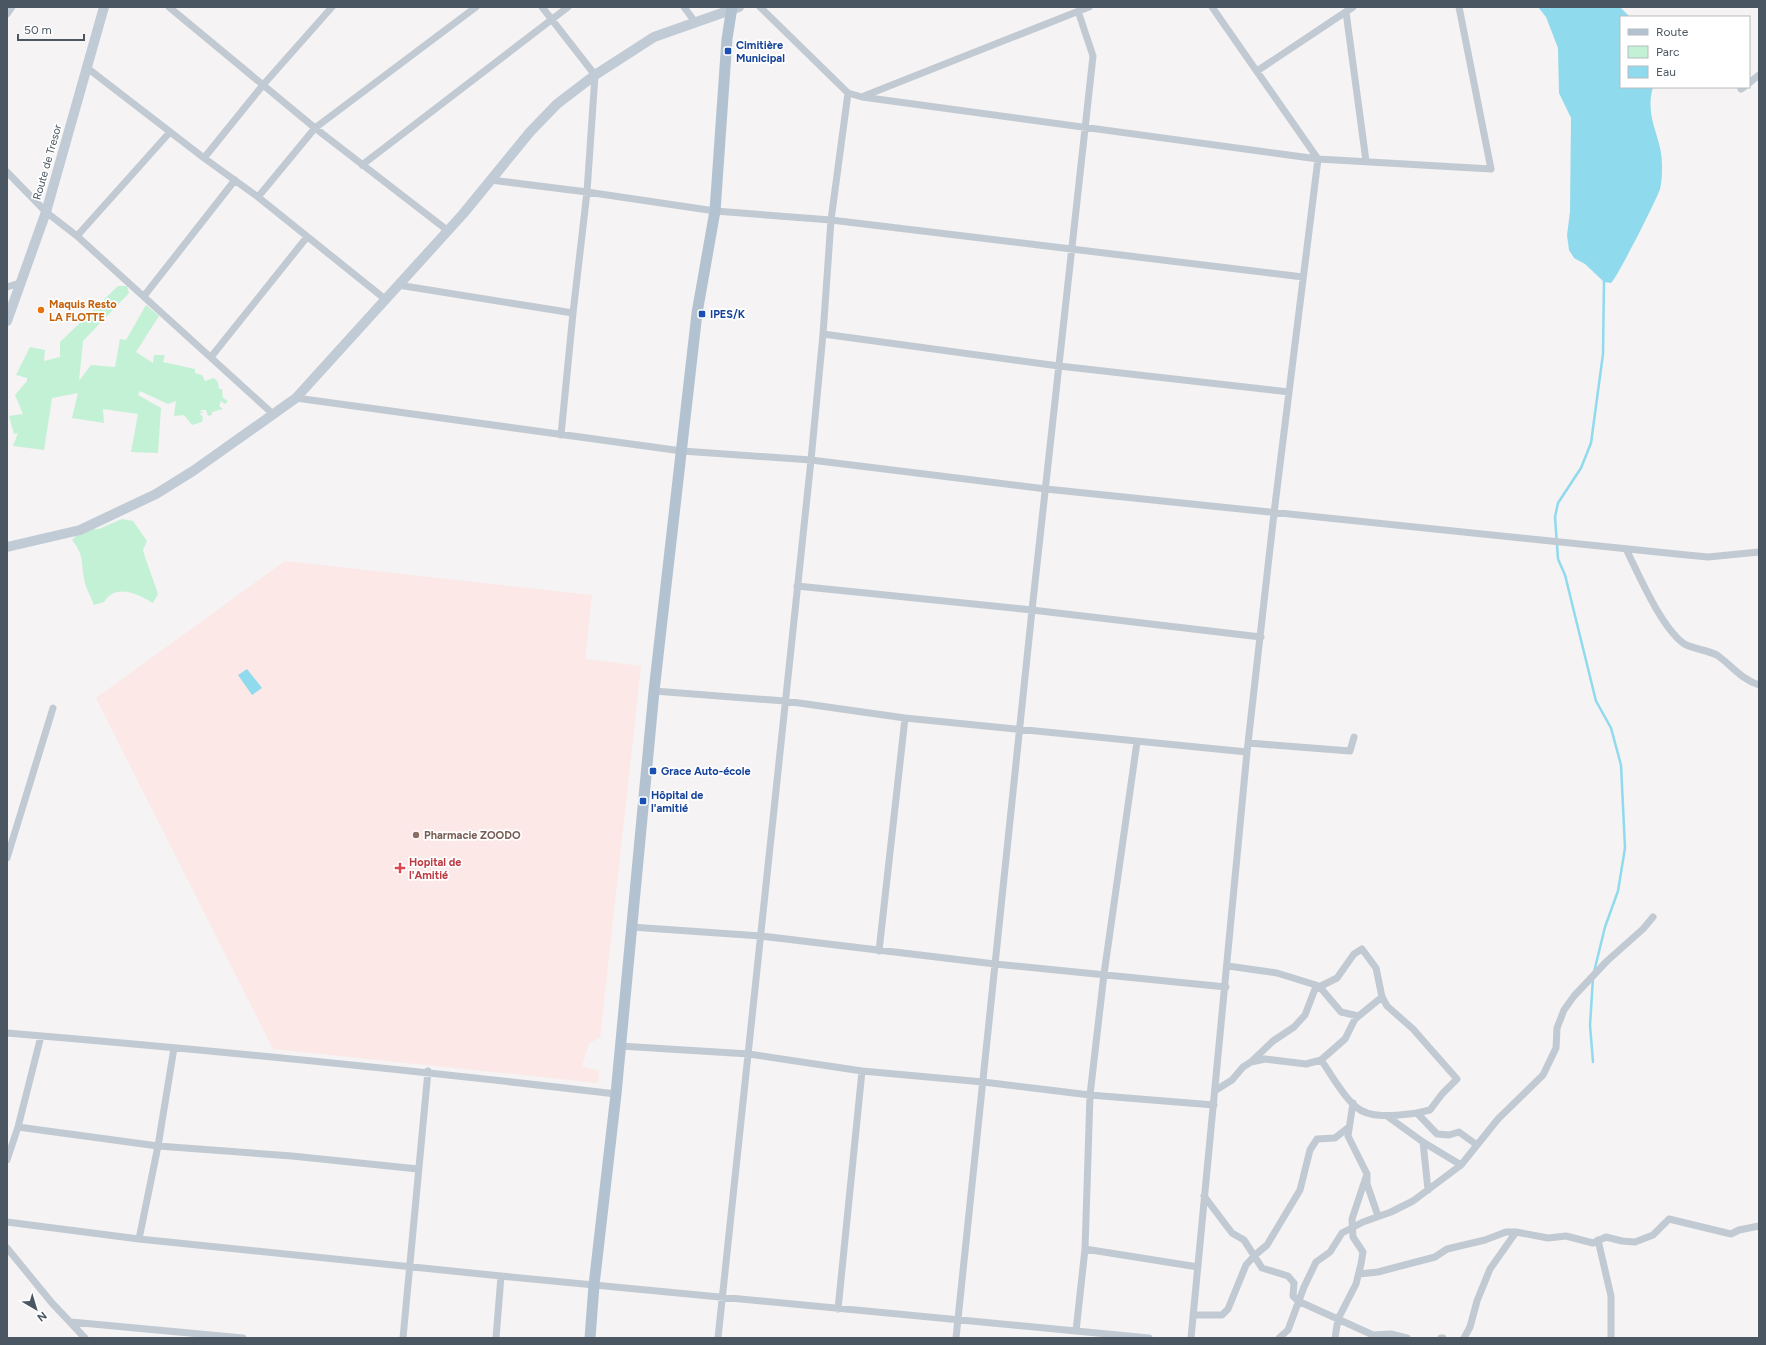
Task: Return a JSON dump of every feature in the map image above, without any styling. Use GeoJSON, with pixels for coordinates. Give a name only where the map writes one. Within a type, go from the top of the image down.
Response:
{"type":"FeatureCollection","features":[{"type":"Feature","properties":{"kind":"main road"},"geometry":{"type":"LineString","coordinates":[[590,1338],[594,1286],[616,1094],[654,691],[698,313],[715,211],[727,40],[734,8]]}},
{"type":"Feature","properties":{"kind":"street"},"geometry":{"type":"LineString","coordinates":[[7,14],[12,7]]}},
{"type":"Feature","properties":{"kind":"street","name":"Route de Tresor"},"geometry":{"type":"LineString","coordinates":[[7,321],[46,212],[104,7]]}},
{"type":"Feature","properties":{"kind":"street"},"geometry":{"type":"LineString","coordinates":[[169,7],[315,128],[448,230]]}},
{"type":"Feature","properties":{"kind":"street"},"geometry":{"type":"LineString","coordinates":[[204,158],[263,84],[332,7]]}},
{"type":"Feature","properties":{"kind":"street"},"geometry":{"type":"LineString","coordinates":[[258,197],[315,128],[476,7]]}},
{"type":"Feature","properties":{"kind":"street"},"geometry":{"type":"LineString","coordinates":[[542,7],[595,75],[587,192],[572,313],[561,435]]}},
{"type":"Feature","properties":{"kind":"street"},"geometry":{"type":"LineString","coordinates":[[362,165],[568,7]]}},
{"type":"Feature","properties":{"kind":"street"},"geometry":{"type":"LineString","coordinates":[[684,7],[695,22]]}},
{"type":"Feature","properties":{"kind":"street"},"geometry":{"type":"LineString","coordinates":[[760,7],[848,93],[862,97],[1318,159],[1492,169],[1459,7]]}},
{"type":"Feature","properties":{"kind":"street"},"geometry":{"type":"LineString","coordinates":[[862,97],[1089,7]]}},
{"type":"Feature","properties":{"kind":"street"},"geometry":{"type":"LineString","coordinates":[[1191,1338],[1226,987],[1247,752],[1274,513],[1318,159],[1212,7]]}},
{"type":"Feature","properties":{"kind":"street"},"geometry":{"type":"LineString","coordinates":[[1257,71],[1353,7]]}},
{"type":"Feature","properties":{"kind":"street"},"geometry":{"type":"LineString","coordinates":[[7,548],[80,530],[156,494],[193,471],[274,415],[296,398],[448,230],[530,132],[552,110],[595,75],[654,37],[734,8]]}},
{"type":"Feature","properties":{"kind":"street"},"geometry":{"type":"LineString","coordinates":[[956,1338],[1032,610],[1093,56],[1078,11]]}},
{"type":"Feature","properties":{"kind":"street"},"geometry":{"type":"LineString","coordinates":[[1346,12],[1366,161]]}},
{"type":"Feature","properties":{"kind":"street"},"geometry":{"type":"LineString","coordinates":[[86,67],[204,158],[258,197],[385,300]]}},
{"type":"Feature","properties":{"kind":"street"},"geometry":{"type":"LineString","coordinates":[[1750,82],[1759,75]]}},
{"type":"Feature","properties":{"kind":"street"},"geometry":{"type":"LineString","coordinates":[[718,1338],[811,460],[823,334],[831,220],[848,93]]}},
{"type":"Feature","properties":{"kind":"street"},"geometry":{"type":"LineString","coordinates":[[77,236],[170,132]]}},
{"type":"Feature","properties":{"kind":"street"},"geometry":{"type":"LineString","coordinates":[[7,172],[46,212],[77,236],[274,415]]}},
{"type":"Feature","properties":{"kind":"street"},"geometry":{"type":"LineString","coordinates":[[144,296],[235,180]]}},
{"type":"Feature","properties":{"kind":"street"},"geometry":{"type":"LineString","coordinates":[[491,180],[587,192],[715,211],[831,220],[1303,277]]}},
{"type":"Feature","properties":{"kind":"street"},"geometry":{"type":"LineString","coordinates":[[7,328],[46,212]]}},
{"type":"Feature","properties":{"kind":"street"},"geometry":{"type":"LineString","coordinates":[[211,357],[307,237]]}},
{"type":"Feature","properties":{"kind":"street"},"geometry":{"type":"LineString","coordinates":[[7,287],[20,283]]}},
{"type":"Feature","properties":{"kind":"street"},"geometry":{"type":"LineString","coordinates":[[398,285],[572,313]]}},
{"type":"Feature","properties":{"kind":"street"},"geometry":{"type":"LineString","coordinates":[[823,334],[1059,366],[1289,392]]}},
{"type":"Feature","properties":{"kind":"street"},"geometry":{"type":"LineString","coordinates":[[296,398],[682,451],[811,460],[1046,489],[1708,557],[1759,552]]}},
{"type":"Feature","properties":{"kind":"street"},"geometry":{"type":"LineString","coordinates":[[1626,549],[1661,616],[1683,643],[1701,648],[1717,656],[1734,670],[1759,685]]}},
{"type":"Feature","properties":{"kind":"street"},"geometry":{"type":"LineString","coordinates":[[797,586],[1032,610],[1261,637]]}},
{"type":"Feature","properties":{"kind":"street"},"geometry":{"type":"LineString","coordinates":[[654,691],[785,701],[905,718],[1247,752]]}},
{"type":"Feature","properties":{"kind":"street"},"geometry":{"type":"LineString","coordinates":[[7,858],[53,708]]}},
{"type":"Feature","properties":{"kind":"street"},"geometry":{"type":"LineString","coordinates":[[879,951],[905,718]]}},
{"type":"Feature","properties":{"kind":"street"},"geometry":{"type":"LineString","coordinates":[[1248,743],[1350,751],[1354,737]]}},
{"type":"Feature","properties":{"kind":"street"},"geometry":{"type":"LineString","coordinates":[[1076,1331],[1085,1249],[1090,1095],[1104,974],[1137,742]]}},
{"type":"Feature","properties":{"kind":"street"},"geometry":{"type":"LineString","coordinates":[[1279,1338],[1288,1330],[1298,1301],[1316,1262],[1330,1252],[1342,1233],[1363,1222],[1413,1201],[1461,1165],[1498,1119],[1542,1075],[1556,1048],[1557,1028],[1564,1010],[1574,996],[1607,961],[1643,929],[1653,917]]}},
{"type":"Feature","properties":{"kind":"street"},"geometry":{"type":"LineString","coordinates":[[631,927],[761,936],[995,964],[1226,987]]}},
{"type":"Feature","properties":{"kind":"street"},"geometry":{"type":"LineString","coordinates":[[1216,1090],[1232,1080],[1273,1041],[1294,1027],[1305,1016],[1315,989],[1337,978],[1354,954],[1362,948],[1376,968],[1382,997],[1387,1006],[1413,1029],[1456,1079],[1430,1110],[1394,1116],[1385,1115],[1371,1113],[1357,1108],[1321,1060]]}},
{"type":"Feature","properties":{"kind":"street"},"geometry":{"type":"LineString","coordinates":[[1228,966],[1277,973],[1319,986],[1341,1012],[1358,1016]]}},
{"type":"Feature","properties":{"kind":"street"},"geometry":{"type":"LineString","coordinates":[[1252,1062],[1265,1059],[1306,1064],[1321,1060],[1345,1039],[1350,1027],[1358,1016],[1382,997]]}},
{"type":"Feature","properties":{"kind":"street"},"geometry":{"type":"LineString","coordinates":[[7,1034],[428,1071],[616,1094]]}},
{"type":"Feature","properties":{"kind":"street"},"geometry":{"type":"LineString","coordinates":[[7,1160],[18,1127],[41,1036]]}},
{"type":"Feature","properties":{"kind":"street"},"geometry":{"type":"LineString","coordinates":[[620,1046],[749,1054],[862,1071],[983,1082],[1090,1095],[1214,1105]]}},
{"type":"Feature","properties":{"kind":"street"},"geometry":{"type":"LineString","coordinates":[[139,1239],[158,1146],[174,1048]]}},
{"type":"Feature","properties":{"kind":"street"},"geometry":{"type":"LineString","coordinates":[[403,1338],[408,1266],[428,1071]]}},
{"type":"Feature","properties":{"kind":"street"},"geometry":{"type":"LineString","coordinates":[[838,1309],[862,1071]]}},
{"type":"Feature","properties":{"kind":"street"},"geometry":{"type":"LineString","coordinates":[[1353,1103],[1348,1136],[1367,1174],[1367,1184],[1378,1216]]}},
{"type":"Feature","properties":{"kind":"street"},"geometry":{"type":"LineString","coordinates":[[1417,1113],[1437,1134],[1449,1135],[1459,1132],[1477,1145]]}},
{"type":"Feature","properties":{"kind":"street"},"geometry":{"type":"LineString","coordinates":[[1385,1115],[1423,1142],[1461,1165]]}},
{"type":"Feature","properties":{"kind":"street"},"geometry":{"type":"LineString","coordinates":[[18,1127],[158,1146],[292,1156],[418,1169]]}},
{"type":"Feature","properties":{"kind":"street"},"geometry":{"type":"LineString","coordinates":[[1193,1315],[1222,1315],[1228,1308],[1246,1265],[1254,1254],[1267,1245],[1300,1190],[1310,1150],[1317,1139],[1335,1138],[1349,1127]]}},
{"type":"Feature","properties":{"kind":"street"},"geometry":{"type":"LineString","coordinates":[[1423,1142],[1428,1190]]}},
{"type":"Feature","properties":{"kind":"street"},"geometry":{"type":"LineString","coordinates":[[1335,1338],[1338,1319],[1356,1284],[1363,1252],[1353,1237],[1352,1218],[1357,1199],[1367,1174]]}},
{"type":"Feature","properties":{"kind":"street"},"geometry":{"type":"LineString","coordinates":[[1204,1196],[1232,1233],[1244,1240],[1262,1268],[1288,1276],[1294,1283],[1292,1296],[1298,1301],[1373,1335],[1391,1334],[1407,1338]]}},
{"type":"Feature","properties":{"kind":"street"},"geometry":{"type":"LineString","coordinates":[[1358,1274],[1378,1272],[1435,1257],[1447,1249],[1485,1240],[1506,1232],[1516,1232],[1548,1238],[1566,1236],[1593,1243],[1606,1237],[1622,1241],[1635,1242],[1653,1235],[1669,1219],[1731,1234],[1739,1230],[1759,1226]]}},
{"type":"Feature","properties":{"kind":"street"},"geometry":{"type":"LineString","coordinates":[[7,1222],[139,1239],[594,1286],[1149,1338]]}},
{"type":"Feature","properties":{"kind":"street"},"geometry":{"type":"LineString","coordinates":[[1464,1338],[1470,1327],[1477,1301],[1490,1269],[1516,1232]]}},
{"type":"Feature","properties":{"kind":"street"},"geometry":{"type":"LineString","coordinates":[[1598,1240],[1611,1296],[1611,1338]]}},
{"type":"Feature","properties":{"kind":"street"},"geometry":{"type":"LineString","coordinates":[[7,1248],[31,1279],[85,1338]]}},
{"type":"Feature","properties":{"kind":"street"},"geometry":{"type":"LineString","coordinates":[[1085,1249],[1198,1267]]}},
{"type":"Feature","properties":{"kind":"street"},"geometry":{"type":"LineString","coordinates":[[496,1338],[501,1276]]}},
{"type":"Feature","properties":{"kind":"street"},"geometry":{"type":"LineString","coordinates":[[71,1322],[243,1338]]}},
{"type":"Feature","properties":{"kind":"shaded area","name":"Hopital de l'Amitié"},"geometry":{"type":"Polygon","coordinates":[[[285,561],[592,595],[585,659],[641,666],[600,1038],[589,1043],[582,1066],[599,1071],[598,1083],[273,1049],[96,698],[285,561]]]}},
{"type":"Feature","properties":{"kind":"green space"},"geometry":{"type":"Polygon","coordinates":[[[118,286],[127,286],[129,293],[83,341],[79,381],[91,365],[115,367],[120,339],[126,340],[146,305],[159,316],[136,352],[153,363],[154,355],[165,355],[163,362],[195,369],[195,373],[202,375],[205,381],[214,378],[218,382],[219,389],[222,389],[223,398],[228,401],[225,404],[221,401],[219,406],[223,409],[212,412],[212,415],[208,416],[206,410],[200,410],[203,413],[199,413],[203,417],[202,422],[192,425],[184,415],[174,416],[176,401],[168,404],[140,391],[138,395],[161,408],[158,453],[131,452],[138,414],[103,409],[104,423],[72,418],[78,393],[52,398],[44,450],[13,446],[18,433],[14,434],[9,416],[23,414],[15,395],[27,381],[27,378],[16,375],[30,347],[45,350],[44,361],[60,357],[60,342],[118,286]]]}},
{"type":"Feature","properties":{"kind":"green space"},"geometry":{"type":"Polygon","coordinates":[[[122,519],[133,521],[147,541],[143,550],[158,594],[153,603],[141,596],[127,592],[115,593],[109,596],[104,602],[94,605],[85,581],[79,550],[72,540],[83,528],[99,529],[122,519]]]}},
{"type":"Feature","properties":{"kind":"water"},"geometry":{"type":"Polygon","coordinates":[[[1538,7],[1620,7],[1629,16],[1620,16],[1620,88],[1653,88],[1651,108],[1661,154],[1661,186],[1637,238],[1611,283],[1604,282],[1585,264],[1574,258],[1569,250],[1567,235],[1570,212],[1571,118],[1559,93],[1558,48],[1546,17],[1538,7]]]}},
{"type":"Feature","properties":{"kind":"water"},"geometry":{"type":"Polygon","coordinates":[[[247,669],[262,688],[252,695],[238,675],[247,669]]]}},
{"type":"Feature","properties":{"kind":"waterway"},"geometry":{"type":"LineString","coordinates":[[1594,972],[1605,927],[1618,891],[1625,848],[1621,765],[1611,728],[1596,701],[1565,575],[1558,559],[1555,517],[1558,503],[1581,468],[1591,443],[1603,354],[1604,280]]}},
{"type":"Feature","properties":{"kind":"waterway"},"geometry":{"type":"LineString","coordinates":[[1593,978],[1590,1025],[1593,1062]]}},
{"type":"Feature","properties":{"kind":"place","name":"Cimitière Municipal"},"geometry":{"type":"Point","coordinates":[728,51]}},
{"type":"Feature","properties":{"kind":"place","name":"Maquis Resto LA FLOTTE"},"geometry":{"type":"Point","coordinates":[41,310]}},
{"type":"Feature","properties":{"kind":"place","name":"IPES/K"},"geometry":{"type":"Point","coordinates":[702,314]}},
{"type":"Feature","properties":{"kind":"place","name":"Grace Auto-école"},"geometry":{"type":"Point","coordinates":[653,771]}},
{"type":"Feature","properties":{"kind":"place","name":"Hôpital de l'amitié"},"geometry":{"type":"Point","coordinates":[643,801]}},
{"type":"Feature","properties":{"kind":"place","name":"Pharmacie ZOODO"},"geometry":{"type":"Point","coordinates":[416,835]}},
{"type":"Feature","properties":{"kind":"place","name":"Hopital de l'Amitié"},"geometry":{"type":"Point","coordinates":[400,868]}}]}
